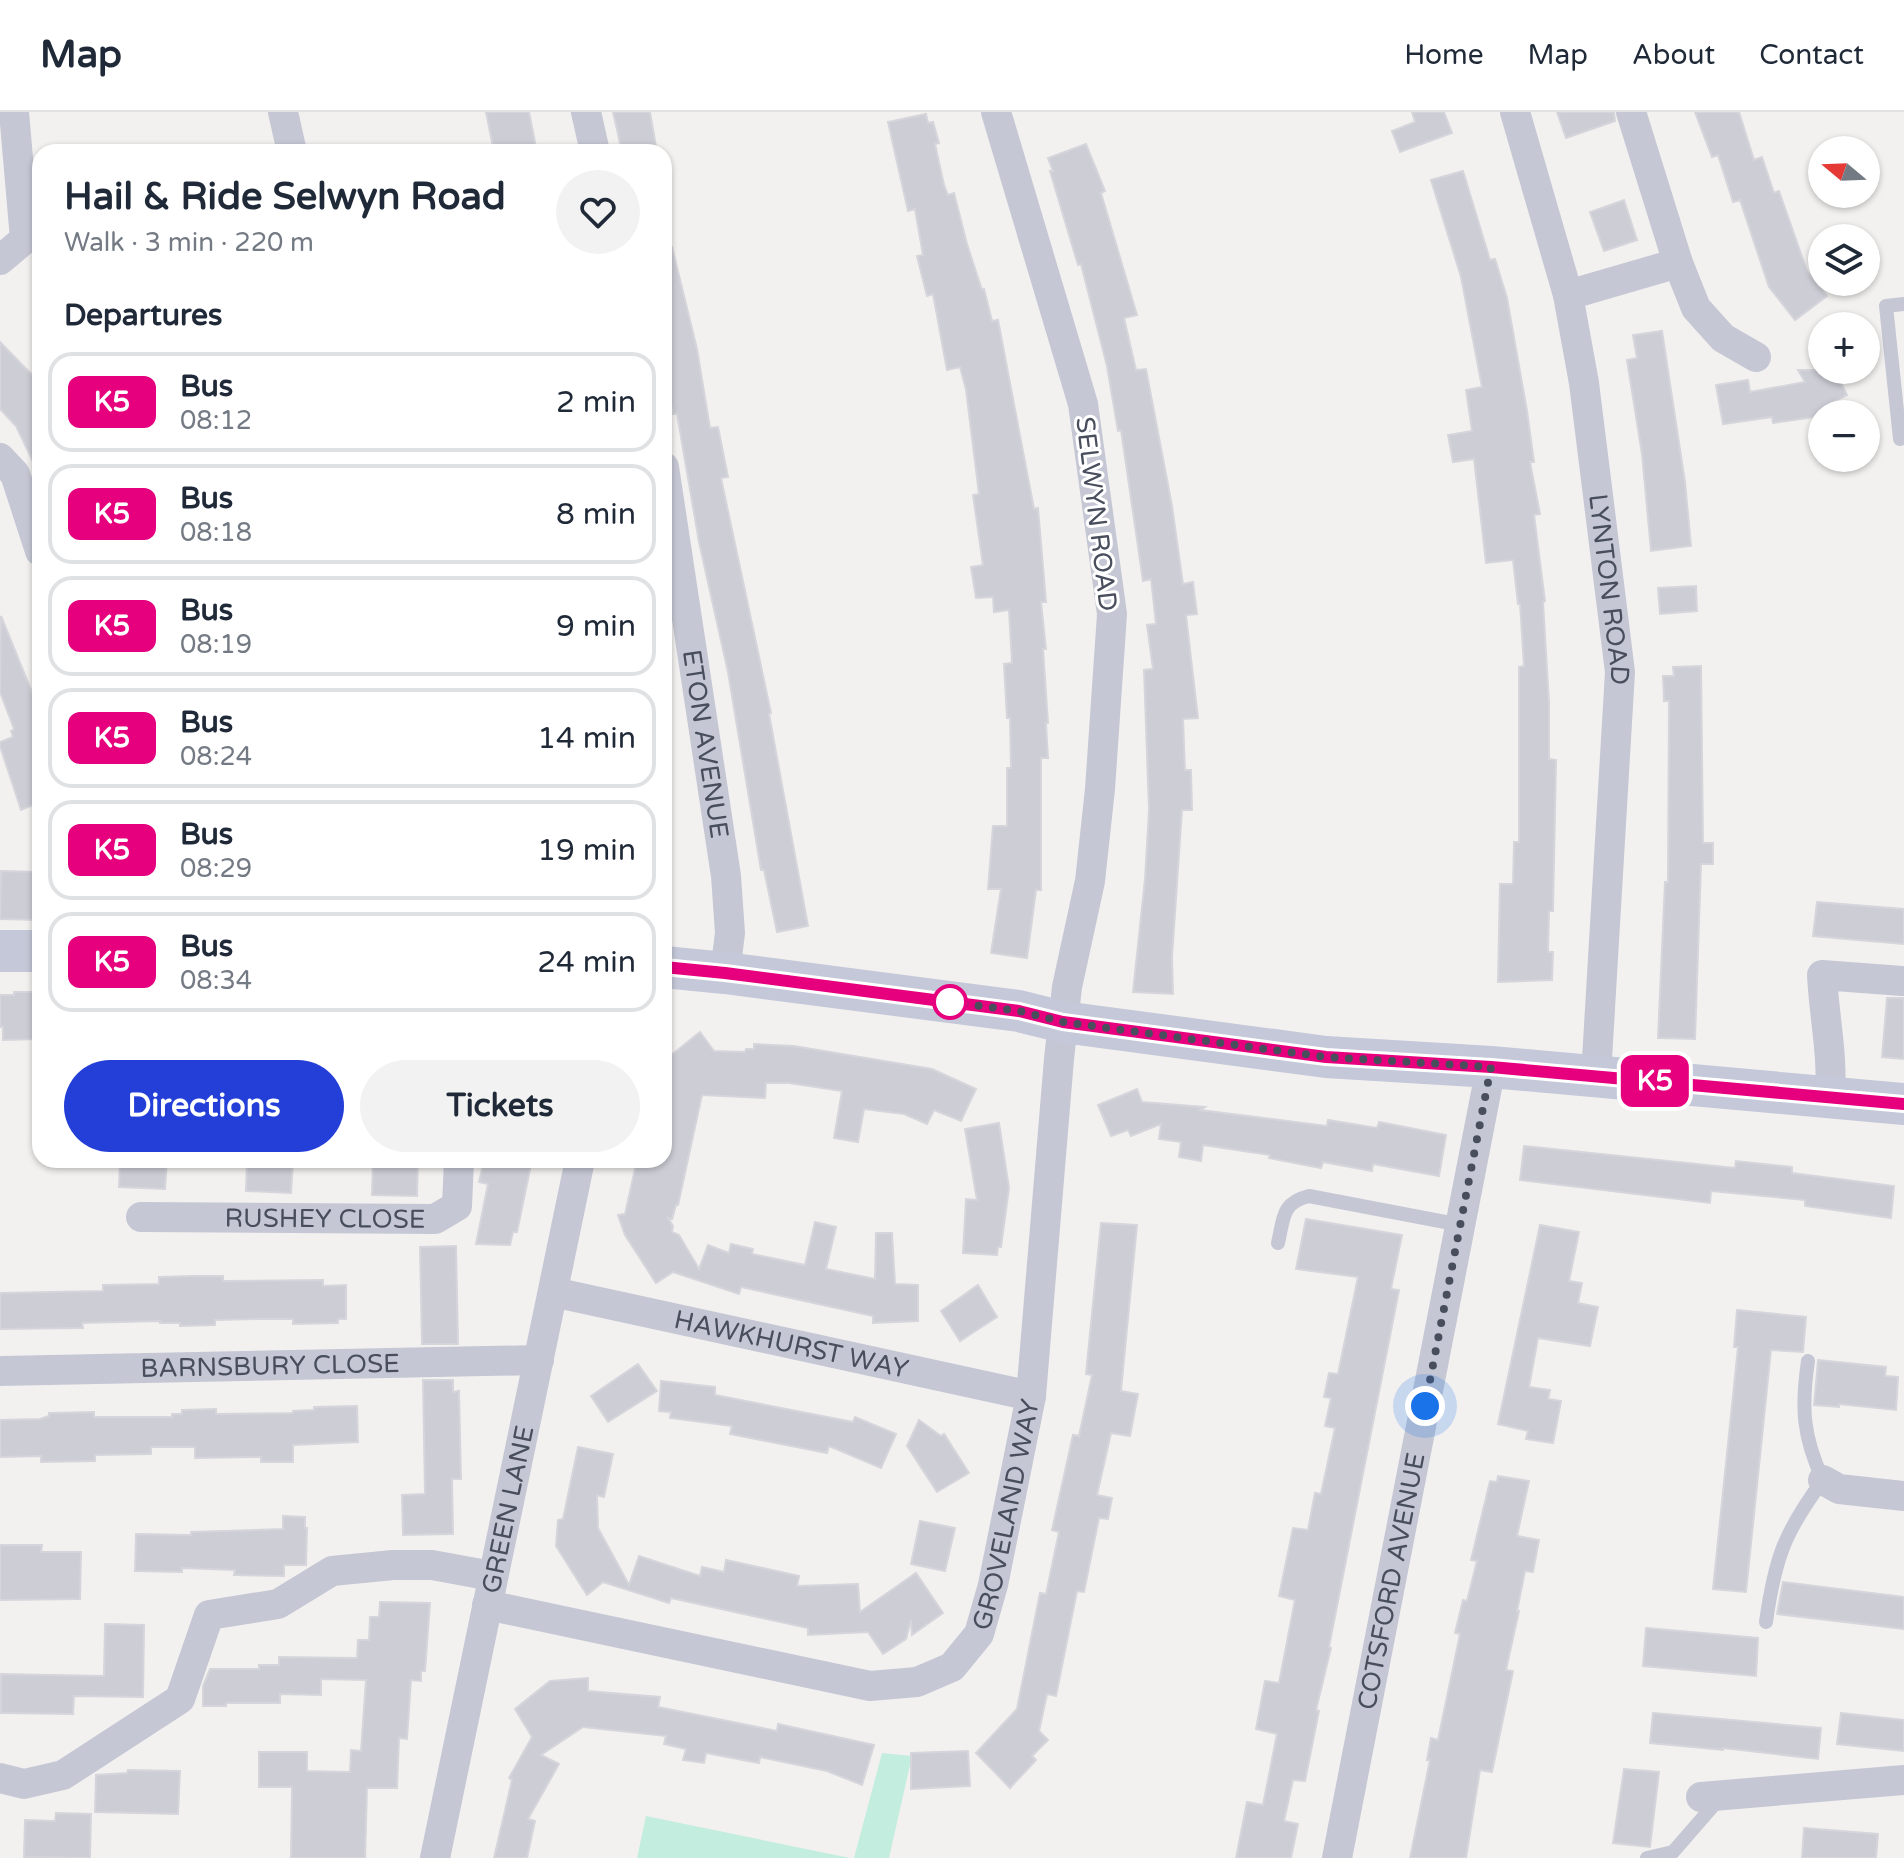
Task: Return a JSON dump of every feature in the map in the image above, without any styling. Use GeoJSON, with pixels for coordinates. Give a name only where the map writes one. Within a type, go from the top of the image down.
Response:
{"type":"FeatureCollection","features":[{"type":"Feature","properties":{"kind":"street"},"geometry":{"type":"LineString","coordinates":[[0,260],[25,239],[14,112]]}},
{"type":"Feature","properties":{"kind":"street"},"geometry":{"type":"LineString","coordinates":[[283,112],[290,144]]}},
{"type":"Feature","properties":{"kind":"street"},"geometry":{"type":"LineString","coordinates":[[586,112],[593,144]]}},
{"type":"Feature","properties":{"kind":"street","name":"SELWYN ROAD"},"geometry":{"type":"LineString","coordinates":[[996,112],[1083,404],[1112,614],[1100,789],[1090,881],[1067,987],[1063,1022]]}},
{"type":"Feature","properties":{"kind":"street","name":"LYNTON ROAD"},"geometry":{"type":"LineString","coordinates":[[1515,112],[1568,295],[1584,383],[1620,672],[1596,1076]]}},
{"type":"Feature","properties":{"kind":"street"},"geometry":{"type":"LineString","coordinates":[[1631,112],[1678,263],[1696,308],[1723,338],[1756,357]]}},
{"type":"Feature","properties":{"kind":"street"},"geometry":{"type":"LineString","coordinates":[[1568,295],[1678,263]]}},
{"type":"Feature","properties":{"kind":"street"},"geometry":{"type":"LineString","coordinates":[[0,458],[15,474],[32,526]]}},
{"type":"Feature","properties":{"kind":"street","name":"ETON AVENUE"},"geometry":{"type":"LineString","coordinates":[[672,520],[726,876],[730,933],[725,973]]}},
{"type":"Feature","properties":{"kind":"street"},"geometry":{"type":"LineString","coordinates":[[0,951],[32,951]]}},
{"type":"Feature","properties":{"kind":"street"},"geometry":{"type":"LineString","coordinates":[[672,968],[1019,1011],[1063,1022],[1326,1057],[1491,1067],[1904,1104]]}},
{"type":"Feature","properties":{"kind":"street"},"geometry":{"type":"LineString","coordinates":[[1830,1096],[1832,1066],[1824,1019],[1822,975],[1902,981]]}},
{"type":"Feature","properties":{"kind":"street","name":"GROVELAND WAY"},"geometry":{"type":"LineString","coordinates":[[0,1778],[24,1784],[63,1775],[180,1699],[209,1615],[278,1604],[332,1571],[432,1565],[490,1591],[870,1686],[917,1682],[952,1667],[979,1634],[993,1585],[1031,1396],[1063,1022]]}},
{"type":"Feature","properties":{"kind":"street","name":"COTSFORD AVENUE"},"geometry":{"type":"LineString","coordinates":[[1337,1858],[1491,1067]]}},
{"type":"Feature","properties":{"kind":"street","name":"RUSHEY CLOSE"},"geometry":{"type":"LineString","coordinates":[[141,1217],[435,1219],[457,1206],[459,1168]]}},
{"type":"Feature","properties":{"kind":"street","name":"GREEN LANE"},"geometry":{"type":"LineString","coordinates":[[435,1858],[578,1168]]}},
{"type":"Feature","properties":{"kind":"street","name":"HAWKHURST WAY"},"geometry":{"type":"LineString","coordinates":[[553,1292],[1031,1396]]}},
{"type":"Feature","properties":{"kind":"street","name":"BARNSBURY CLOSE"},"geometry":{"type":"LineString","coordinates":[[0,1371],[539,1360]]}},
{"type":"Feature","properties":{"kind":"street"},"geometry":{"type":"LineString","coordinates":[[1823,1480],[1839,1489],[1904,1496]]}},
{"type":"Feature","properties":{"kind":"street"},"geometry":{"type":"LineString","coordinates":[[1712,1796],[1904,1780]]}},
{"type":"Feature","properties":{"kind":"lane"},"geometry":{"type":"LineString","coordinates":[[1900,439],[1886,306],[1904,304]]}},
{"type":"Feature","properties":{"kind":"lane"},"geometry":{"type":"LineString","coordinates":[[1278,1243],[1288,1206],[1309,1196],[1461,1225]]}},
{"type":"Feature","properties":{"kind":"lane"},"geometry":{"type":"LineString","coordinates":[[1766,1622],[1773,1574],[1783,1543],[1799,1513],[1823,1480],[1804,1429],[1803,1395],[1808,1361]]}},
{"type":"Feature","properties":{"kind":"lane"},"geometry":{"type":"LineString","coordinates":[[1647,1858],[1673,1852],[1712,1796]]}},
{"type":"Feature","properties":{"kind":"green space"},"geometry":{"type":"Polygon","coordinates":[[[882,1753],[912,1756],[889,1858],[854,1858],[882,1753]]]}},
{"type":"Feature","properties":{"kind":"green space"},"geometry":{"type":"Polygon","coordinates":[[[646,1816],[850,1858],[637,1858],[646,1816]]]}},
{"type":"Feature","properties":{"kind":"building"},"geometry":{"type":"Polygon","coordinates":[[[486,112],[529,112],[535,144],[492,144],[486,112]]]}},
{"type":"Feature","properties":{"kind":"building"},"geometry":{"type":"Polygon","coordinates":[[[613,112],[650,112],[656,144],[620,144],[613,112]]]}},
{"type":"Feature","properties":{"kind":"building"},"geometry":{"type":"Polygon","coordinates":[[[1412,112],[1444,112],[1452,133],[1400,152],[1392,131],[1415,122],[1412,112]]]}},
{"type":"Feature","properties":{"kind":"building"},"geometry":{"type":"Polygon","coordinates":[[[1557,112],[1614,112],[1615,121],[1566,138],[1557,112]]]}},
{"type":"Feature","properties":{"kind":"building"},"geometry":{"type":"Polygon","coordinates":[[[1695,112],[1739,112],[1754,160],[1762,157],[1774,193],[1779,191],[1808,272],[1808,296],[1827,296],[1795,320],[1769,287],[1740,200],[1733,202],[1718,155],[1712,157],[1695,112]]]}},
{"type":"Feature","properties":{"kind":"building"},"geometry":{"type":"Polygon","coordinates":[[[926,114],[928,123],[933,122],[939,143],[935,144],[944,185],[948,195],[954,193],[992,321],[998,320],[1034,509],[1038,508],[1046,602],[1041,602],[1046,649],[1043,649],[1048,758],[1041,758],[1041,890],[1036,890],[1027,958],[991,953],[1001,889],[988,889],[993,826],[1007,826],[1007,768],[1011,768],[1004,664],[1012,663],[1009,610],[994,612],[993,597],[976,598],[971,567],[983,565],[973,495],[979,494],[966,390],[960,367],[947,370],[933,294],[927,296],[917,256],[923,255],[915,209],[908,211],[888,122],[926,114]]]}},
{"type":"Feature","properties":{"kind":"building"},"geometry":{"type":"Polygon","coordinates":[[[1086,144],[1105,191],[1101,193],[1137,315],[1124,318],[1136,370],[1146,369],[1183,584],[1193,582],[1197,614],[1186,615],[1198,718],[1183,719],[1185,770],[1191,770],[1192,810],[1182,810],[1172,957],[1173,994],[1133,992],[1149,810],[1144,670],[1153,669],[1147,625],[1156,624],[1151,579],[1143,581],[1121,430],[1118,431],[1107,366],[1081,264],[1078,265],[1048,158],[1086,144]]]}},
{"type":"Feature","properties":{"kind":"building"},"geometry":{"type":"Polygon","coordinates":[[[1463,171],[1490,260],[1495,259],[1507,298],[1527,411],[1534,462],[1530,462],[1540,514],[1534,515],[1545,601],[1549,759],[1556,760],[1553,911],[1549,911],[1548,952],[1553,952],[1552,980],[1498,982],[1500,884],[1513,884],[1514,842],[1519,842],[1519,667],[1524,666],[1520,604],[1513,560],[1486,563],[1474,459],[1453,462],[1448,435],[1472,431],[1466,390],[1482,387],[1461,277],[1431,180],[1463,171]]]}},
{"type":"Feature","properties":{"kind":"building"},"geometry":{"type":"Polygon","coordinates":[[[1624,200],[1637,240],[1604,251],[1590,212],[1624,200]]]}},
{"type":"Feature","properties":{"kind":"building"},"geometry":{"type":"Polygon","coordinates":[[[672,247],[697,349],[710,428],[718,427],[728,477],[721,478],[771,713],[808,926],[777,932],[764,870],[761,870],[728,672],[699,542],[677,414],[673,414],[672,247]]]}},
{"type":"Feature","properties":{"kind":"building"},"geometry":{"type":"Polygon","coordinates":[[[1662,331],[1685,482],[1691,546],[1651,551],[1642,454],[1627,360],[1637,358],[1633,335],[1662,331]]]}},
{"type":"Feature","properties":{"kind":"building"},"geometry":{"type":"Polygon","coordinates":[[[0,342],[32,375],[32,459],[16,426],[0,409],[0,342]]]}},
{"type":"Feature","properties":{"kind":"building"},"geometry":{"type":"Polygon","coordinates":[[[1798,370],[1808,370],[1808,384],[1842,384],[1847,395],[1837,400],[1808,400],[1808,418],[1773,423],[1772,417],[1723,424],[1716,385],[1748,380],[1750,392],[1805,382],[1798,370]]]}},
{"type":"Feature","properties":{"kind":"building"},"geometry":{"type":"Polygon","coordinates":[[[1696,586],[1697,611],[1660,614],[1658,588],[1696,586]]]}},
{"type":"Feature","properties":{"kind":"building"},"geometry":{"type":"Polygon","coordinates":[[[1,616],[32,692],[32,805],[21,810],[0,746],[0,742],[13,737],[11,731],[14,729],[0,692],[1,616]]]}},
{"type":"Feature","properties":{"kind":"building"},"geometry":{"type":"Polygon","coordinates":[[[1701,666],[1703,843],[1713,843],[1713,864],[1701,864],[1695,1039],[1658,1038],[1665,882],[1668,882],[1669,701],[1664,701],[1663,676],[1674,676],[1673,667],[1701,666]]]}},
{"type":"Feature","properties":{"kind":"building"},"geometry":{"type":"Polygon","coordinates":[[[1,871],[32,872],[32,920],[0,919],[1,871]]]}},
{"type":"Feature","properties":{"kind":"building"},"geometry":{"type":"Polygon","coordinates":[[[1817,902],[1904,909],[1904,944],[1813,936],[1817,902]]]}},
{"type":"Feature","properties":{"kind":"building"},"geometry":{"type":"Polygon","coordinates":[[[14,992],[32,992],[32,1039],[3,1040],[0,995],[14,995],[14,992]]]}},
{"type":"Feature","properties":{"kind":"building"},"geometry":{"type":"Polygon","coordinates":[[[1887,998],[1904,998],[1904,1059],[1882,1057],[1887,998]]]}},
{"type":"Feature","properties":{"kind":"building"},"geometry":{"type":"Polygon","coordinates":[[[700,1032],[714,1051],[745,1052],[746,1049],[754,1049],[754,1044],[794,1046],[932,1069],[976,1089],[961,1121],[934,1110],[927,1124],[904,1114],[864,1109],[858,1142],[834,1138],[842,1091],[789,1083],[766,1083],[765,1098],[702,1095],[678,1205],[672,1219],[668,1218],[673,1226],[672,1232],[679,1235],[699,1269],[708,1245],[729,1253],[731,1244],[753,1249],[752,1254],[805,1265],[815,1222],[836,1227],[826,1269],[875,1279],[876,1233],[892,1233],[895,1284],[918,1285],[918,1321],[873,1323],[873,1316],[741,1287],[739,1294],[673,1272],[656,1283],[625,1235],[618,1215],[625,1214],[635,1168],[672,1168],[672,1055],[700,1032]]]}},
{"type":"Feature","properties":{"kind":"building"},"geometry":{"type":"Polygon","coordinates":[[[1137,1089],[1142,1102],[1205,1107],[1200,1110],[1327,1126],[1328,1120],[1377,1128],[1379,1122],[1446,1135],[1439,1176],[1373,1164],[1372,1171],[1323,1162],[1321,1168],[1269,1158],[1270,1155],[1203,1145],[1201,1161],[1179,1157],[1181,1142],[1159,1139],[1161,1124],[1131,1136],[1128,1130],[1111,1136],[1098,1105],[1137,1089]]]}},
{"type":"Feature","properties":{"kind":"building"},"geometry":{"type":"Polygon","coordinates":[[[999,1123],[1009,1188],[1001,1247],[998,1247],[997,1255],[963,1253],[966,1199],[977,1200],[965,1129],[999,1123]]]}},
{"type":"Feature","properties":{"kind":"building"},"geometry":{"type":"Polygon","coordinates":[[[1524,1146],[1735,1168],[1736,1161],[1792,1167],[1792,1173],[1894,1186],[1891,1218],[1805,1206],[1805,1200],[1711,1191],[1710,1203],[1520,1180],[1524,1146]]]}},
{"type":"Feature","properties":{"kind":"building"},"geometry":{"type":"Polygon","coordinates":[[[120,1168],[166,1168],[165,1189],[119,1187],[120,1168]]]}},
{"type":"Feature","properties":{"kind":"building"},"geometry":{"type":"Polygon","coordinates":[[[247,1168],[293,1168],[291,1193],[246,1191],[247,1168]]]}},
{"type":"Feature","properties":{"kind":"building"},"geometry":{"type":"Polygon","coordinates":[[[373,1168],[418,1168],[417,1196],[372,1195],[373,1168]]]}},
{"type":"Feature","properties":{"kind":"building"},"geometry":{"type":"Polygon","coordinates":[[[482,1168],[530,1168],[517,1232],[513,1232],[510,1245],[476,1244],[488,1184],[479,1182],[482,1168]]]}},
{"type":"Feature","properties":{"kind":"building"},"geometry":{"type":"Polygon","coordinates":[[[1306,1219],[1402,1235],[1391,1289],[1399,1290],[1331,1648],[1316,1710],[1319,1711],[1305,1781],[1293,1780],[1284,1821],[1298,1824],[1291,1858],[1236,1858],[1247,1802],[1263,1805],[1277,1734],[1256,1729],[1265,1681],[1279,1683],[1295,1600],[1279,1596],[1293,1528],[1308,1530],[1315,1493],[1321,1494],[1335,1428],[1325,1426],[1331,1398],[1324,1397],[1329,1373],[1338,1374],[1358,1277],[1296,1269],[1306,1219]]]}},
{"type":"Feature","properties":{"kind":"building"},"geometry":{"type":"Polygon","coordinates":[[[1101,1223],[1137,1225],[1121,1391],[1138,1394],[1130,1436],[1111,1433],[1097,1495],[1112,1498],[1108,1519],[1099,1518],[1084,1592],[1077,1591],[1056,1696],[1047,1694],[1039,1731],[1048,1740],[1032,1756],[1036,1760],[1010,1788],[976,1753],[1017,1709],[1040,1593],[1046,1594],[1059,1532],[1052,1530],[1073,1435],[1079,1436],[1092,1375],[1086,1374],[1101,1223]]]}},
{"type":"Feature","properties":{"kind":"building"},"geometry":{"type":"Polygon","coordinates":[[[1540,1225],[1579,1232],[1569,1281],[1582,1283],[1578,1303],[1598,1307],[1590,1346],[1538,1338],[1529,1387],[1550,1390],[1548,1399],[1561,1401],[1553,1443],[1526,1439],[1528,1431],[1498,1424],[1540,1225]]]}},
{"type":"Feature","properties":{"kind":"building"},"geometry":{"type":"Polygon","coordinates":[[[456,1246],[458,1344],[422,1344],[420,1247],[456,1246]]]}},
{"type":"Feature","properties":{"kind":"building"},"geometry":{"type":"Polygon","coordinates":[[[223,1276],[223,1281],[323,1280],[323,1286],[346,1285],[346,1319],[338,1319],[338,1323],[293,1324],[293,1319],[258,1319],[215,1320],[215,1325],[180,1326],[180,1323],[160,1321],[82,1323],[83,1328],[0,1329],[0,1293],[103,1291],[103,1285],[159,1284],[159,1277],[223,1276]]]}},
{"type":"Feature","properties":{"kind":"building"},"geometry":{"type":"Polygon","coordinates":[[[978,1285],[997,1317],[960,1341],[941,1311],[978,1285]]]}},
{"type":"Feature","properties":{"kind":"building"},"geometry":{"type":"Polygon","coordinates":[[[1737,1310],[1806,1317],[1803,1352],[1771,1350],[1746,1592],[1713,1589],[1738,1347],[1734,1347],[1737,1310]]]}},
{"type":"Feature","properties":{"kind":"building"},"geometry":{"type":"Polygon","coordinates":[[[1818,1360],[1886,1367],[1885,1376],[1898,1377],[1896,1410],[1839,1404],[1839,1407],[1814,1405],[1818,1360]]]}},
{"type":"Feature","properties":{"kind":"building"},"geometry":{"type":"Polygon","coordinates":[[[638,1364],[657,1391],[608,1422],[591,1396],[638,1364]]]}},
{"type":"Feature","properties":{"kind":"building"},"geometry":{"type":"Polygon","coordinates":[[[423,1380],[453,1380],[453,1392],[459,1391],[461,1479],[452,1479],[453,1534],[403,1535],[402,1495],[425,1494],[423,1380]]]}},
{"type":"Feature","properties":{"kind":"building"},"geometry":{"type":"Polygon","coordinates":[[[661,1381],[715,1387],[715,1395],[853,1422],[855,1417],[896,1434],[881,1468],[829,1446],[827,1453],[730,1434],[732,1426],[670,1418],[671,1412],[659,1411],[661,1381]]]}},
{"type":"Feature","properties":{"kind":"building"},"geometry":{"type":"Polygon","coordinates":[[[357,1406],[358,1442],[293,1445],[293,1462],[261,1462],[261,1457],[195,1458],[195,1447],[151,1447],[151,1454],[95,1455],[95,1461],[41,1462],[41,1456],[0,1457],[0,1420],[40,1419],[49,1416],[49,1413],[94,1412],[94,1417],[172,1417],[172,1414],[182,1414],[182,1410],[216,1409],[216,1414],[293,1413],[314,1410],[314,1407],[357,1406]]]}},
{"type":"Feature","properties":{"kind":"building"},"geometry":{"type":"Polygon","coordinates":[[[919,1420],[941,1436],[944,1434],[969,1473],[937,1492],[907,1446],[919,1420]]]}},
{"type":"Feature","properties":{"kind":"building"},"geometry":{"type":"Polygon","coordinates":[[[578,1447],[613,1454],[604,1497],[597,1495],[598,1528],[629,1585],[639,1556],[700,1576],[702,1567],[724,1572],[726,1560],[799,1576],[797,1586],[858,1584],[860,1612],[916,1573],[943,1613],[912,1635],[911,1620],[906,1639],[883,1654],[868,1632],[808,1635],[808,1628],[671,1598],[669,1603],[603,1582],[587,1595],[556,1546],[558,1520],[563,1519],[578,1447]]]}},
{"type":"Feature","properties":{"kind":"building"},"geometry":{"type":"Polygon","coordinates":[[[1498,1476],[1529,1481],[1517,1536],[1539,1540],[1533,1572],[1525,1571],[1506,1670],[1513,1671],[1492,1772],[1480,1770],[1466,1858],[1410,1858],[1430,1760],[1427,1760],[1431,1738],[1438,1740],[1460,1634],[1455,1633],[1477,1561],[1471,1560],[1490,1481],[1497,1482],[1498,1476]]]}},
{"type":"Feature","properties":{"kind":"building"},"geometry":{"type":"Polygon","coordinates":[[[283,1516],[305,1517],[307,1528],[306,1565],[284,1565],[284,1576],[234,1575],[235,1570],[182,1568],[182,1572],[135,1571],[136,1534],[191,1535],[191,1532],[283,1529],[283,1516]]]}},
{"type":"Feature","properties":{"kind":"building"},"geometry":{"type":"Polygon","coordinates":[[[920,1521],[955,1528],[945,1571],[911,1564],[920,1521]]]}},
{"type":"Feature","properties":{"kind":"building"},"geometry":{"type":"Polygon","coordinates":[[[0,1545],[42,1545],[41,1552],[81,1552],[80,1599],[0,1600],[0,1545]]]}},
{"type":"Feature","properties":{"kind":"building"},"geometry":{"type":"Polygon","coordinates":[[[1783,1582],[1904,1597],[1904,1629],[1777,1614],[1783,1582]]]}},
{"type":"Feature","properties":{"kind":"building"},"geometry":{"type":"Polygon","coordinates":[[[380,1602],[430,1603],[425,1671],[421,1671],[421,1681],[411,1680],[407,1739],[399,1738],[397,1788],[367,1788],[365,1858],[291,1858],[292,1787],[259,1787],[259,1752],[307,1752],[307,1771],[350,1772],[351,1750],[361,1751],[366,1680],[321,1679],[321,1695],[280,1694],[280,1703],[226,1703],[226,1706],[203,1706],[203,1686],[210,1669],[259,1669],[259,1665],[279,1665],[279,1657],[357,1658],[358,1640],[369,1640],[370,1617],[379,1617],[380,1602]]]}},
{"type":"Feature","properties":{"kind":"building"},"geometry":{"type":"Polygon","coordinates":[[[105,1624],[144,1625],[143,1697],[74,1696],[73,1714],[1,1713],[1,1674],[104,1676],[105,1624]]]}},
{"type":"Feature","properties":{"kind":"building"},"geometry":{"type":"Polygon","coordinates":[[[1646,1628],[1758,1638],[1756,1676],[1643,1666],[1646,1628]]]}},
{"type":"Feature","properties":{"kind":"building"},"geometry":{"type":"Polygon","coordinates":[[[588,1678],[588,1691],[660,1697],[658,1707],[777,1731],[778,1724],[874,1745],[862,1785],[827,1771],[760,1757],[759,1763],[706,1753],[704,1763],[683,1760],[686,1749],[664,1744],[666,1736],[583,1727],[541,1755],[559,1764],[528,1819],[535,1821],[527,1858],[494,1858],[512,1780],[509,1778],[532,1737],[515,1709],[550,1681],[588,1678]]]}},
{"type":"Feature","properties":{"kind":"building"},"geometry":{"type":"Polygon","coordinates":[[[1653,1713],[1821,1728],[1818,1759],[1650,1743],[1653,1713]]]}},
{"type":"Feature","properties":{"kind":"building"},"geometry":{"type":"Polygon","coordinates":[[[1841,1713],[1904,1720],[1904,1751],[1837,1744],[1841,1713]]]}},
{"type":"Feature","properties":{"kind":"building"},"geometry":{"type":"Polygon","coordinates":[[[968,1751],[970,1786],[911,1789],[911,1753],[968,1751]]]}},
{"type":"Feature","properties":{"kind":"building"},"geometry":{"type":"Polygon","coordinates":[[[1624,1769],[1659,1772],[1650,1847],[1613,1843],[1624,1769]]]}},
{"type":"Feature","properties":{"kind":"building"},"geometry":{"type":"Polygon","coordinates":[[[128,1770],[180,1771],[178,1814],[95,1812],[96,1775],[127,1773],[128,1770]]]}},
{"type":"Feature","properties":{"kind":"building"},"geometry":{"type":"Polygon","coordinates":[[[56,1813],[91,1814],[90,1858],[24,1857],[25,1820],[55,1821],[56,1813]]]}},
{"type":"Feature","properties":{"kind":"building"},"geometry":{"type":"Polygon","coordinates":[[[1804,1828],[1878,1834],[1876,1858],[1802,1858],[1804,1828]]]}},
{"type":"Feature","properties":{"kind":"bus line","name":"K5"},"geometry":{"type":"LineString","coordinates":[[672,968],[1019,1011],[1063,1022],[1326,1057],[1491,1067],[1904,1104]]}},
{"type":"Feature","properties":{"kind":"route"},"geometry":{"type":"LineString","coordinates":[[950,1002],[1019,1011],[1063,1022],[1326,1057],[1491,1067],[1425,1406]]}}]}
